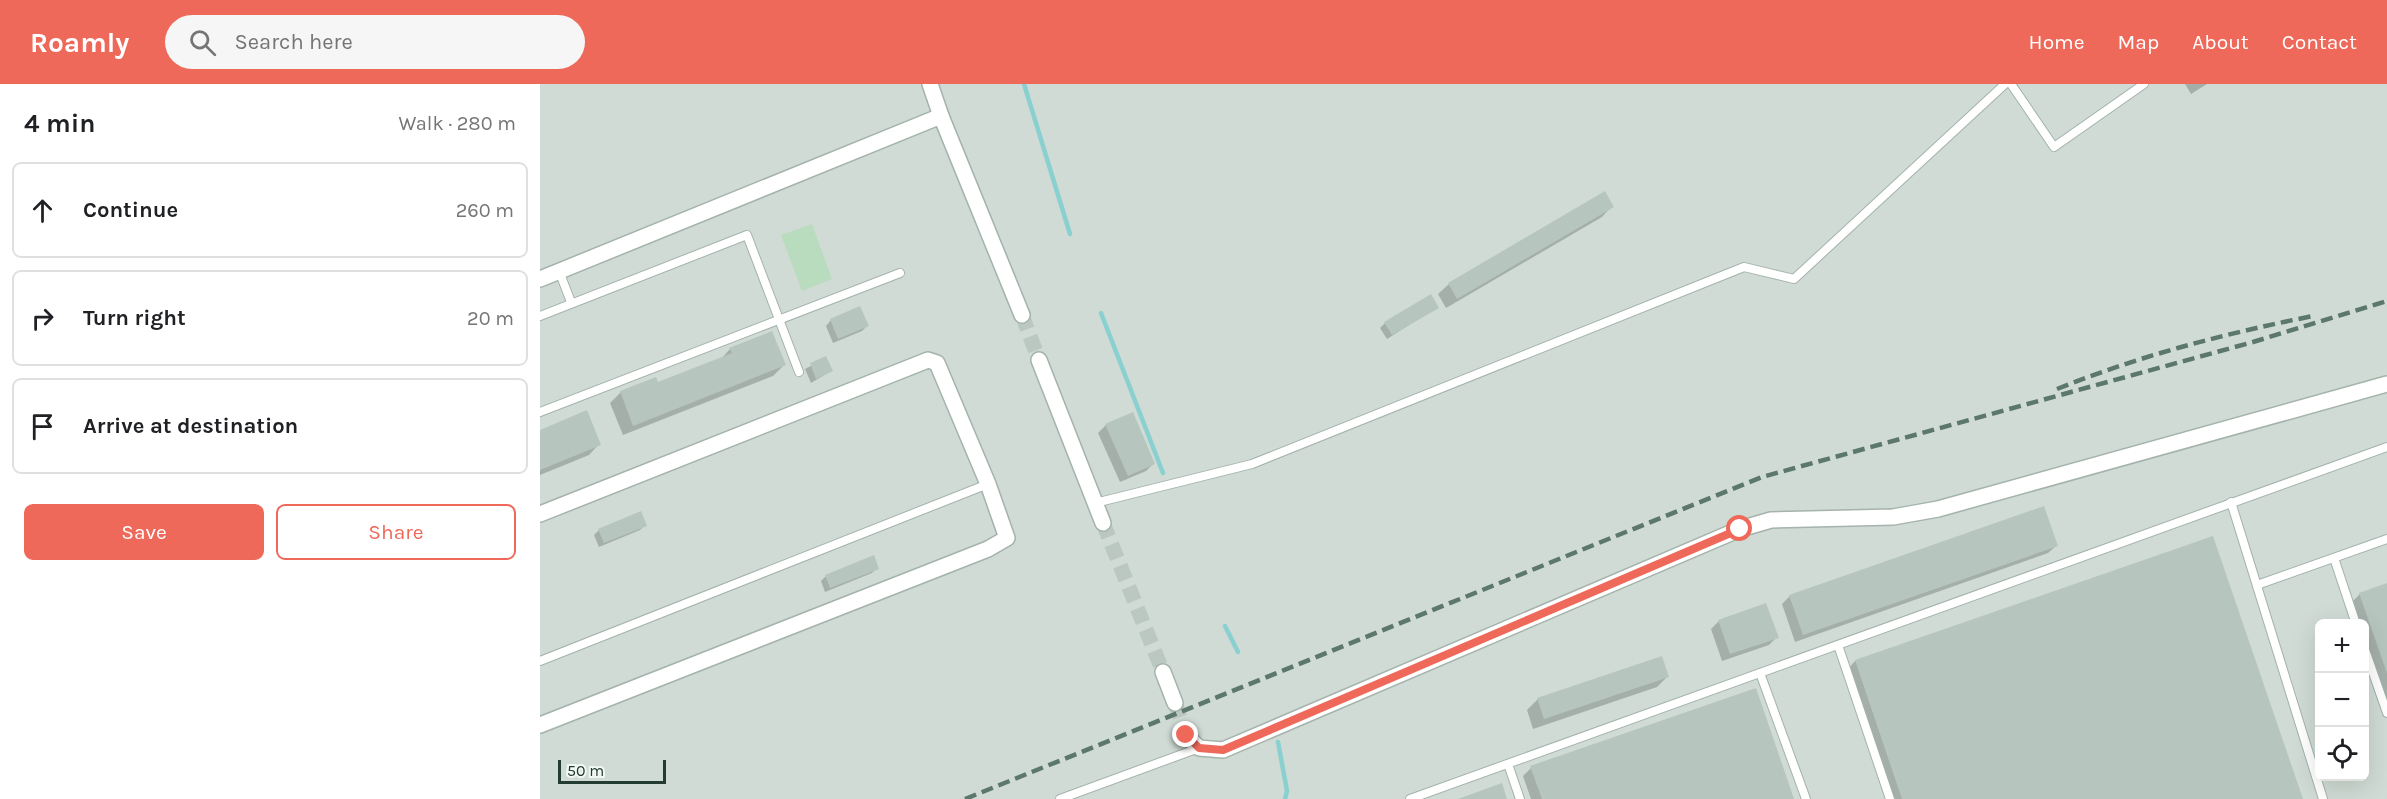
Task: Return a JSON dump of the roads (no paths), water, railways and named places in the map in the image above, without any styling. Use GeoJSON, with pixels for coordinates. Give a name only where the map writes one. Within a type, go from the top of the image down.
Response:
{"type":"FeatureCollection","features":[{"type":"Feature","properties":{"kind":"street"},"geometry":{"type":"LineString","coordinates":[[930,84],[1022,315]]}},
{"type":"Feature","properties":{"kind":"street"},"geometry":{"type":"LineString","coordinates":[[540,279],[941,116]]}},
{"type":"Feature","properties":{"kind":"street"},"geometry":{"type":"LineString","coordinates":[[540,514],[928,360],[937,363],[988,484],[1007,538],[988,549],[540,725]]}},
{"type":"Feature","properties":{"kind":"street"},"geometry":{"type":"LineString","coordinates":[[1039,360],[1103,523]]}},
{"type":"Feature","properties":{"kind":"street"},"geometry":{"type":"LineString","coordinates":[[1186,735],[1199,748],[1223,750],[1740,529],[1771,520],[1893,517],[1938,508],[2387,384]]}},
{"type":"Feature","properties":{"kind":"street"},"geometry":{"type":"LineString","coordinates":[[1163,672],[1174,703]]}},
{"type":"Feature","properties":{"kind":"lane"},"geometry":{"type":"LineString","coordinates":[[1095,503],[1252,464],[1744,267],[1794,279],[2005,84]]}},
{"type":"Feature","properties":{"kind":"lane"},"geometry":{"type":"LineString","coordinates":[[2011,84],[2054,147],[2144,84]]}},
{"type":"Feature","properties":{"kind":"lane"},"geometry":{"type":"LineString","coordinates":[[540,316],[747,235],[799,372]]}},
{"type":"Feature","properties":{"kind":"lane"},"geometry":{"type":"LineString","coordinates":[[559,271],[571,302]]}},
{"type":"Feature","properties":{"kind":"lane"},"geometry":{"type":"LineString","coordinates":[[540,412],[900,273]]}},
{"type":"Feature","properties":{"kind":"lane"},"geometry":{"type":"LineString","coordinates":[[1410,799],[2387,447]]}},
{"type":"Feature","properties":{"kind":"lane"},"geometry":{"type":"LineString","coordinates":[[540,660],[988,484]]}},
{"type":"Feature","properties":{"kind":"lane"},"geometry":{"type":"LineString","coordinates":[[2231,502],[2323,799]]}},
{"type":"Feature","properties":{"kind":"lane"},"geometry":{"type":"LineString","coordinates":[[2257,585],[2387,539]]}},
{"type":"Feature","properties":{"kind":"lane"},"geometry":{"type":"LineString","coordinates":[[2334,558],[2354,619]]}},
{"type":"Feature","properties":{"kind":"lane"},"geometry":{"type":"LineString","coordinates":[[1838,645],[1890,799]]}},
{"type":"Feature","properties":{"kind":"lane"},"geometry":{"type":"LineString","coordinates":[[2369,661],[2387,713]]}},
{"type":"Feature","properties":{"kind":"lane"},"geometry":{"type":"LineString","coordinates":[[1760,673],[1806,799]]}},
{"type":"Feature","properties":{"kind":"lane"},"geometry":{"type":"LineString","coordinates":[[1060,799],[1199,748]]}},
{"type":"Feature","properties":{"kind":"lane"},"geometry":{"type":"LineString","coordinates":[[1508,764],[1520,799]]}},
{"type":"Feature","properties":{"kind":"waterway"},"geometry":{"type":"LineString","coordinates":[[1024,84],[1070,234]]}},
{"type":"Feature","properties":{"kind":"waterway"},"geometry":{"type":"LineString","coordinates":[[1101,313],[1163,473]]}},
{"type":"Feature","properties":{"kind":"waterway"},"geometry":{"type":"LineString","coordinates":[[1225,626],[1238,652]]}},
{"type":"Feature","properties":{"kind":"waterway"},"geometry":{"type":"LineString","coordinates":[[1278,742],[1287,791],[1285,799]]}},
{"type":"Feature","properties":{"kind":"tunnel"},"geometry":{"type":"LineString","coordinates":[[1022,315],[1039,360]]}},
{"type":"Feature","properties":{"kind":"tunnel"},"geometry":{"type":"LineString","coordinates":[[1103,523],[1163,672]]}},
{"type":"Feature","properties":{"kind":"tunnel"},"geometry":{"type":"LineString","coordinates":[[1175,703],[1186,735]]}},
{"type":"Feature","properties":{"kind":"railway"},"geometry":{"type":"LineString","coordinates":[[965,799],[1762,477],[2253,342],[2387,301]]}},
{"type":"Feature","properties":{"kind":"railway"},"geometry":{"type":"LineString","coordinates":[[2057,389],[2120,366],[2183,347],[2313,316]]}}]}
